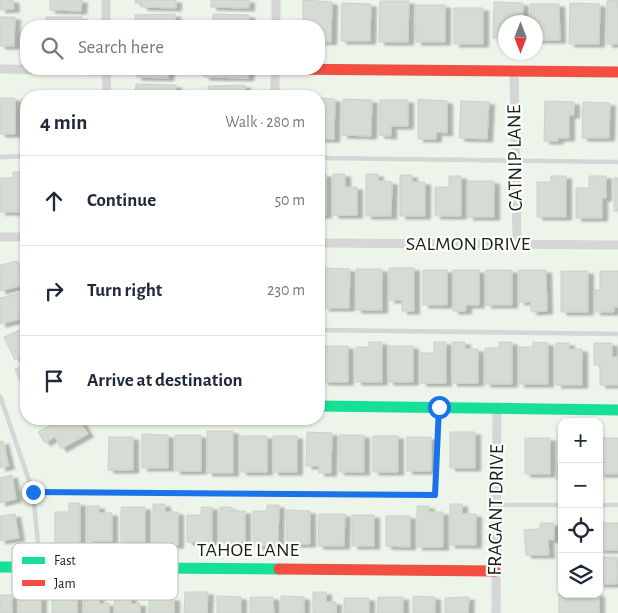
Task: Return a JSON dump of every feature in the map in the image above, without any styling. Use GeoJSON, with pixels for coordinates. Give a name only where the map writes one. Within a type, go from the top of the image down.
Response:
{"type":"FeatureCollection","features":[{"type":"Feature","properties":{"kind":"street"},"geometry":{"type":"LineString","coordinates":[[106,0],[106,20]]}},
{"type":"Feature","properties":{"kind":"street"},"geometry":{"type":"LineString","coordinates":[[276,0],[276,20]]}},
{"type":"Feature","properties":{"kind":"street"},"geometry":{"type":"LineString","coordinates":[[0,69],[20,69]]}},
{"type":"Feature","properties":{"kind":"street"},"geometry":{"type":"LineString","coordinates":[[325,69],[618,72]]}},
{"type":"Feature","properties":{"kind":"street","name":"CATNIP LANE"},"geometry":{"type":"LineString","coordinates":[[514,71],[514,160],[517,244]]}},
{"type":"Feature","properties":{"kind":"street"},"geometry":{"type":"LineString","coordinates":[[106,75],[106,90]]}},
{"type":"Feature","properties":{"kind":"street"},"geometry":{"type":"LineString","coordinates":[[275,75],[275,90]]}},
{"type":"Feature","properties":{"kind":"street"},"geometry":{"type":"LineString","coordinates":[[0,238],[20,237]]}},
{"type":"Feature","properties":{"kind":"street","name":"SALMON DRIVE"},"geometry":{"type":"LineString","coordinates":[[325,243],[618,245]]}},
{"type":"Feature","properties":{"kind":"street"},"geometry":{"type":"LineString","coordinates":[[325,406],[618,410]]}},
{"type":"Feature","properties":{"kind":"street","name":"FRAGANT DRIVE"},"geometry":{"type":"LineString","coordinates":[[496,613],[497,407]]}},
{"type":"Feature","properties":{"kind":"street","name":"TAHOE LANE"},"geometry":{"type":"LineString","coordinates":[[178,568],[495,571]]}},
{"type":"Feature","properties":{"kind":"lane"},"geometry":{"type":"LineString","coordinates":[[0,157],[20,156]]}},
{"type":"Feature","properties":{"kind":"lane"},"geometry":{"type":"LineString","coordinates":[[325,158],[618,162]]}},
{"type":"Feature","properties":{"kind":"lane"},"geometry":{"type":"LineString","coordinates":[[325,330],[618,334]]}},
{"type":"Feature","properties":{"kind":"lane"},"geometry":{"type":"LineString","coordinates":[[0,396],[33,492],[38,543]]}},
{"type":"Feature","properties":{"kind":"lane"},"geometry":{"type":"LineString","coordinates":[[33,492],[435,495],[439,407]]}},
{"type":"Feature","properties":{"kind":"lane"},"geometry":{"type":"LineString","coordinates":[[496,505],[558,505]]}},
{"type":"Feature","properties":{"kind":"lane"},"geometry":{"type":"LineString","coordinates":[[603,505],[618,505]]}},
{"type":"Feature","properties":{"kind":"building"},"geometry":{"type":"Polygon","coordinates":[[[0,0],[13,0],[14,9],[0,10],[0,0]]]}},
{"type":"Feature","properties":{"kind":"building"},"geometry":{"type":"Polygon","coordinates":[[[50,0],[82,0],[81,11],[50,10],[50,0]]]}},
{"type":"Feature","properties":{"kind":"building"},"geometry":{"type":"Polygon","coordinates":[[[135,0],[176,0],[176,8],[142,7],[142,3],[135,3],[135,0]]]}},
{"type":"Feature","properties":{"kind":"building"},"geometry":{"type":"Polygon","coordinates":[[[211,0],[249,0],[249,8],[211,7],[211,0]]]}},
{"type":"Feature","properties":{"kind":"building"},"geometry":{"type":"Polygon","coordinates":[[[303,0],[332,2],[331,42],[325,42],[325,20],[303,20],[303,0]]]}},
{"type":"Feature","properties":{"kind":"building"},"geometry":{"type":"Polygon","coordinates":[[[618,0],[618,44],[607,44],[607,1],[618,0]]]}},
{"type":"Feature","properties":{"kind":"building"},"geometry":{"type":"Polygon","coordinates":[[[380,1],[409,1],[408,42],[379,42],[380,1]]]}},
{"type":"Feature","properties":{"kind":"building"},"geometry":{"type":"Polygon","coordinates":[[[494,2],[523,3],[523,15],[498,15],[498,38],[493,38],[494,2]]]}},
{"type":"Feature","properties":{"kind":"building"},"geometry":{"type":"Polygon","coordinates":[[[342,3],[371,4],[370,41],[341,41],[342,3]]]}},
{"type":"Feature","properties":{"kind":"building"},"geometry":{"type":"Polygon","coordinates":[[[570,3],[600,4],[599,44],[569,44],[570,3]]]}},
{"type":"Feature","properties":{"kind":"building"},"geometry":{"type":"Polygon","coordinates":[[[530,4],[559,4],[560,40],[543,40],[543,15],[531,15],[530,4]]]}},
{"type":"Feature","properties":{"kind":"building"},"geometry":{"type":"Polygon","coordinates":[[[415,5],[445,5],[445,42],[416,42],[415,5]]]}},
{"type":"Feature","properties":{"kind":"building"},"geometry":{"type":"Polygon","coordinates":[[[454,8],[483,8],[483,44],[454,44],[454,8]]]}},
{"type":"Feature","properties":{"kind":"building"},"geometry":{"type":"Polygon","coordinates":[[[175,14],[175,20],[135,20],[135,15],[175,14]]]}},
{"type":"Feature","properties":{"kind":"building"},"geometry":{"type":"Polygon","coordinates":[[[213,14],[249,15],[249,20],[212,20],[213,14]]]}},
{"type":"Feature","properties":{"kind":"building"},"geometry":{"type":"Polygon","coordinates":[[[0,17],[15,17],[14,46],[0,46],[0,17]]]}},
{"type":"Feature","properties":{"kind":"building"},"geometry":{"type":"Polygon","coordinates":[[[46,17],[82,17],[82,20],[46,20],[46,17]]]}},
{"type":"Feature","properties":{"kind":"building"},"geometry":{"type":"Polygon","coordinates":[[[136,75],[168,75],[168,78],[136,77],[136,75]]]}},
{"type":"Feature","properties":{"kind":"building"},"geometry":{"type":"Polygon","coordinates":[[[204,75],[248,75],[248,78],[204,77],[204,75]]]}},
{"type":"Feature","properties":{"kind":"building"},"geometry":{"type":"Polygon","coordinates":[[[136,84],[176,85],[176,90],[136,90],[136,84]]]}},
{"type":"Feature","properties":{"kind":"building"},"geometry":{"type":"Polygon","coordinates":[[[245,85],[245,90],[208,90],[208,86],[245,85]]]}},
{"type":"Feature","properties":{"kind":"building"},"geometry":{"type":"Polygon","coordinates":[[[0,98],[15,98],[15,134],[0,134],[0,98]]]}},
{"type":"Feature","properties":{"kind":"building"},"geometry":{"type":"Polygon","coordinates":[[[325,98],[335,99],[334,139],[325,139],[325,98]]]}},
{"type":"Feature","properties":{"kind":"building"},"geometry":{"type":"Polygon","coordinates":[[[343,99],[372,100],[371,136],[342,135],[343,99]]]}},
{"type":"Feature","properties":{"kind":"building"},"geometry":{"type":"Polygon","coordinates":[[[418,99],[447,101],[447,133],[436,132],[436,139],[418,139],[418,99]]]}},
{"type":"Feature","properties":{"kind":"building"},"geometry":{"type":"Polygon","coordinates":[[[380,100],[408,100],[408,126],[391,126],[391,136],[379,135],[380,100]]]}},
{"type":"Feature","properties":{"kind":"building"},"geometry":{"type":"Polygon","coordinates":[[[461,101],[489,102],[487,139],[459,138],[461,101]]]}},
{"type":"Feature","properties":{"kind":"building"},"geometry":{"type":"Polygon","coordinates":[[[545,101],[574,102],[574,115],[569,115],[569,138],[558,138],[558,141],[544,141],[545,101]]]}},
{"type":"Feature","properties":{"kind":"building"},"geometry":{"type":"Polygon","coordinates":[[[583,102],[610,103],[609,138],[582,138],[583,102]]]}},
{"type":"Feature","properties":{"kind":"building"},"geometry":{"type":"Polygon","coordinates":[[[13,172],[20,172],[20,212],[0,212],[0,178],[13,178],[13,172]]]}},
{"type":"Feature","properties":{"kind":"building"},"geometry":{"type":"Polygon","coordinates":[[[325,174],[326,174],[325,215],[325,174]]]}},
{"type":"Feature","properties":{"kind":"building"},"geometry":{"type":"Polygon","coordinates":[[[333,174],[345,174],[345,187],[357,187],[357,215],[333,215],[333,174]]]}},
{"type":"Feature","properties":{"kind":"building"},"geometry":{"type":"Polygon","coordinates":[[[366,174],[378,174],[378,181],[392,182],[391,216],[366,216],[366,174]]]}},
{"type":"Feature","properties":{"kind":"building"},"geometry":{"type":"Polygon","coordinates":[[[400,175],[412,175],[412,182],[425,182],[425,216],[400,216],[400,175]]]}},
{"type":"Feature","properties":{"kind":"building"},"geometry":{"type":"Polygon","coordinates":[[[449,176],[461,176],[461,216],[435,216],[435,187],[449,187],[449,176]]]}},
{"type":"Feature","properties":{"kind":"building"},"geometry":{"type":"Polygon","coordinates":[[[551,176],[566,176],[566,217],[537,217],[537,182],[551,182],[551,176]]]}},
{"type":"Feature","properties":{"kind":"building"},"geometry":{"type":"Polygon","coordinates":[[[589,176],[606,176],[606,198],[602,198],[602,218],[576,218],[576,188],[589,188],[589,176]]]}},
{"type":"Feature","properties":{"kind":"building"},"geometry":{"type":"Polygon","coordinates":[[[614,178],[618,178],[618,211],[614,211],[614,178]]]}},
{"type":"Feature","properties":{"kind":"building"},"geometry":{"type":"Polygon","coordinates":[[[468,181],[494,181],[494,217],[468,217],[468,181]]]}},
{"type":"Feature","properties":{"kind":"building"},"geometry":{"type":"Polygon","coordinates":[[[18,261],[20,286],[0,291],[0,265],[18,261]]]}},
{"type":"Feature","properties":{"kind":"building"},"geometry":{"type":"Polygon","coordinates":[[[325,268],[350,269],[349,308],[325,308],[325,268]]]}},
{"type":"Feature","properties":{"kind":"building"},"geometry":{"type":"Polygon","coordinates":[[[389,268],[414,268],[414,311],[402,311],[402,300],[389,300],[389,268]]]}},
{"type":"Feature","properties":{"kind":"building"},"geometry":{"type":"Polygon","coordinates":[[[356,269],[382,269],[382,310],[356,310],[356,269]]]}},
{"type":"Feature","properties":{"kind":"building"},"geometry":{"type":"Polygon","coordinates":[[[423,270],[447,270],[447,305],[423,305],[423,270]]]}},
{"type":"Feature","properties":{"kind":"building"},"geometry":{"type":"Polygon","coordinates":[[[453,270],[479,270],[479,305],[466,305],[466,311],[453,311],[453,270]]]}},
{"type":"Feature","properties":{"kind":"building"},"geometry":{"type":"Polygon","coordinates":[[[486,270],[512,270],[512,305],[486,305],[486,270]]]}},
{"type":"Feature","properties":{"kind":"building"},"geometry":{"type":"Polygon","coordinates":[[[519,270],[546,270],[547,311],[531,312],[531,302],[519,302],[519,270]]]}},
{"type":"Feature","properties":{"kind":"building"},"geometry":{"type":"Polygon","coordinates":[[[561,271],[588,271],[588,312],[561,312],[561,271]]]}},
{"type":"Feature","properties":{"kind":"building"},"geometry":{"type":"Polygon","coordinates":[[[600,271],[618,271],[618,307],[614,307],[614,312],[595,312],[595,290],[600,290],[600,271]]]}},
{"type":"Feature","properties":{"kind":"building"},"geometry":{"type":"Polygon","coordinates":[[[20,293],[20,319],[0,324],[0,298],[20,293]]]}},
{"type":"Feature","properties":{"kind":"building"},"geometry":{"type":"Polygon","coordinates":[[[20,330],[20,357],[15,360],[4,337],[20,330]]]}},
{"type":"Feature","properties":{"kind":"building"},"geometry":{"type":"Polygon","coordinates":[[[369,342],[382,342],[382,382],[356,382],[356,347],[369,347],[369,342]]]}},
{"type":"Feature","properties":{"kind":"building"},"geometry":{"type":"Polygon","coordinates":[[[434,342],[446,342],[446,383],[421,383],[421,353],[434,353],[434,342]]]}},
{"type":"Feature","properties":{"kind":"building"},"geometry":{"type":"Polygon","coordinates":[[[452,342],[465,342],[465,349],[478,349],[478,383],[452,383],[452,342]]]}},
{"type":"Feature","properties":{"kind":"building"},"geometry":{"type":"Polygon","coordinates":[[[499,342],[512,342],[512,384],[485,384],[485,348],[499,348],[499,342]]]}},
{"type":"Feature","properties":{"kind":"building"},"geometry":{"type":"Polygon","coordinates":[[[533,342],[548,343],[548,384],[519,384],[519,347],[533,347],[533,342]]]}},
{"type":"Feature","properties":{"kind":"building"},"geometry":{"type":"Polygon","coordinates":[[[556,343],[569,343],[569,349],[582,349],[582,385],[556,385],[556,343]]]}},
{"type":"Feature","properties":{"kind":"building"},"geometry":{"type":"Polygon","coordinates":[[[594,343],[612,343],[612,357],[618,357],[618,385],[600,385],[600,365],[594,365],[594,343]]]}},
{"type":"Feature","properties":{"kind":"building"},"geometry":{"type":"Polygon","coordinates":[[[325,346],[348,346],[348,382],[325,382],[325,346]]]}},
{"type":"Feature","properties":{"kind":"building"},"geometry":{"type":"Polygon","coordinates":[[[388,346],[413,346],[413,382],[388,382],[388,346]]]}},
{"type":"Feature","properties":{"kind":"building"},"geometry":{"type":"Polygon","coordinates":[[[20,367],[20,380],[15,369],[20,367]]]}},
{"type":"Feature","properties":{"kind":"building"},"geometry":{"type":"Polygon","coordinates":[[[51,425],[83,425],[88,434],[61,449],[55,437],[45,443],[38,432],[51,425]]]}},
{"type":"Feature","properties":{"kind":"building"},"geometry":{"type":"Polygon","coordinates":[[[207,431],[233,431],[233,473],[207,473],[207,431]]]}},
{"type":"Feature","properties":{"kind":"building"},"geometry":{"type":"Polygon","coordinates":[[[307,432],[332,433],[331,473],[319,473],[319,466],[306,466],[307,432]]]}},
{"type":"Feature","properties":{"kind":"building"},"geometry":{"type":"Polygon","coordinates":[[[450,432],[475,432],[475,468],[450,468],[450,432]]]}},
{"type":"Feature","properties":{"kind":"building"},"geometry":{"type":"Polygon","coordinates":[[[142,434],[168,435],[168,468],[142,468],[142,434]]]}},
{"type":"Feature","properties":{"kind":"building"},"geometry":{"type":"Polygon","coordinates":[[[175,435],[201,435],[201,471],[175,471],[175,435]]]}},
{"type":"Feature","properties":{"kind":"building"},"geometry":{"type":"Polygon","coordinates":[[[339,435],[364,435],[364,472],[339,472],[339,435]]]}},
{"type":"Feature","properties":{"kind":"building"},"geometry":{"type":"Polygon","coordinates":[[[241,436],[267,436],[267,472],[241,472],[241,436]]]}},
{"type":"Feature","properties":{"kind":"building"},"geometry":{"type":"Polygon","coordinates":[[[273,436],[297,436],[297,472],[273,472],[273,436]]]}},
{"type":"Feature","properties":{"kind":"building"},"geometry":{"type":"Polygon","coordinates":[[[373,436],[398,436],[398,472],[373,472],[373,436]]]}},
{"type":"Feature","properties":{"kind":"building"},"geometry":{"type":"Polygon","coordinates":[[[109,437],[133,437],[133,470],[108,470],[109,437]]]}},
{"type":"Feature","properties":{"kind":"building"},"geometry":{"type":"Polygon","coordinates":[[[407,437],[431,437],[431,471],[407,471],[407,437]]]}},
{"type":"Feature","properties":{"kind":"building"},"geometry":{"type":"Polygon","coordinates":[[[525,438],[550,438],[550,474],[525,474],[525,438]]]}},
{"type":"Feature","properties":{"kind":"building"},"geometry":{"type":"Polygon","coordinates":[[[603,438],[618,438],[618,474],[603,474],[603,438]]]}},
{"type":"Feature","properties":{"kind":"building"},"geometry":{"type":"Polygon","coordinates":[[[3,441],[9,466],[0,468],[0,442],[3,441]]]}},
{"type":"Feature","properties":{"kind":"building"},"geometry":{"type":"Polygon","coordinates":[[[557,466],[558,479],[556,479],[557,466]]]}},
{"type":"Feature","properties":{"kind":"building"},"geometry":{"type":"Polygon","coordinates":[[[12,475],[16,499],[0,503],[0,478],[12,475]]]}},
{"type":"Feature","properties":{"kind":"building"},"geometry":{"type":"Polygon","coordinates":[[[69,503],[80,503],[80,543],[55,543],[55,512],[69,512],[69,503]]]}},
{"type":"Feature","properties":{"kind":"building"},"geometry":{"type":"Polygon","coordinates":[[[153,504],[165,504],[165,512],[178,512],[178,543],[153,543],[153,504]]]}},
{"type":"Feature","properties":{"kind":"building"},"geometry":{"type":"Polygon","coordinates":[[[450,504],[462,504],[462,514],[476,514],[476,545],[450,545],[450,504]]]}},
{"type":"Feature","properties":{"kind":"building"},"geometry":{"type":"Polygon","coordinates":[[[267,505],[279,505],[278,546],[253,546],[253,511],[267,511],[267,505]]]}},
{"type":"Feature","properties":{"kind":"building"},"geometry":{"type":"Polygon","coordinates":[[[87,506],[99,506],[99,513],[112,513],[112,541],[87,541],[87,506]]]}},
{"type":"Feature","properties":{"kind":"building"},"geometry":{"type":"Polygon","coordinates":[[[417,506],[429,506],[429,512],[443,512],[443,547],[417,547],[417,506]]]}},
{"type":"Feature","properties":{"kind":"building"},"geometry":{"type":"Polygon","coordinates":[[[121,507],[145,507],[145,542],[121,542],[121,507]]]}},
{"type":"Feature","properties":{"kind":"building"},"geometry":{"type":"Polygon","coordinates":[[[201,507],[212,507],[212,542],[187,542],[187,515],[201,515],[201,507]]]}},
{"type":"Feature","properties":{"kind":"building"},"geometry":{"type":"Polygon","coordinates":[[[220,507],[231,507],[231,511],[245,511],[245,542],[220,542],[220,507]]]}},
{"type":"Feature","properties":{"kind":"building"},"geometry":{"type":"Polygon","coordinates":[[[286,510],[310,511],[310,544],[287,544],[286,510]]]}},
{"type":"Feature","properties":{"kind":"building"},"geometry":{"type":"Polygon","coordinates":[[[15,514],[19,538],[0,541],[0,516],[15,514]]]}},
{"type":"Feature","properties":{"kind":"building"},"geometry":{"type":"Polygon","coordinates":[[[319,514],[345,514],[344,546],[318,546],[319,514]]]}},
{"type":"Feature","properties":{"kind":"building"},"geometry":{"type":"Polygon","coordinates":[[[352,515],[374,515],[374,546],[352,546],[352,515]]]}},
{"type":"Feature","properties":{"kind":"building"},"geometry":{"type":"Polygon","coordinates":[[[386,516],[410,516],[410,547],[386,546],[386,516]]]}},
{"type":"Feature","properties":{"kind":"building"},"geometry":{"type":"Polygon","coordinates":[[[540,523],[554,523],[554,540],[548,539],[549,555],[526,555],[524,530],[540,529],[540,523]]]}},
{"type":"Feature","properties":{"kind":"building"},"geometry":{"type":"Polygon","coordinates":[[[603,523],[618,523],[618,550],[603,550],[603,523]]]}},
{"type":"Feature","properties":{"kind":"building"},"geometry":{"type":"Polygon","coordinates":[[[603,557],[617,557],[617,584],[603,584],[603,557]]]}},
{"type":"Feature","properties":{"kind":"building"},"geometry":{"type":"Polygon","coordinates":[[[185,592],[208,592],[207,613],[184,613],[185,592]]]}},
{"type":"Feature","properties":{"kind":"building"},"geometry":{"type":"Polygon","coordinates":[[[313,592],[326,592],[326,602],[336,602],[336,613],[313,613],[313,592]]]}},
{"type":"Feature","properties":{"kind":"building"},"geometry":{"type":"Polygon","coordinates":[[[0,595],[12,595],[12,613],[0,613],[0,595]]]}},
{"type":"Feature","properties":{"kind":"building"},"geometry":{"type":"Polygon","coordinates":[[[217,596],[241,597],[241,613],[217,613],[217,596]]]}},
{"type":"Feature","properties":{"kind":"building"},"geometry":{"type":"Polygon","coordinates":[[[281,596],[304,597],[304,613],[281,613],[281,596]]]}},
{"type":"Feature","properties":{"kind":"building"},"geometry":{"type":"Polygon","coordinates":[[[413,596],[435,597],[435,613],[413,613],[413,596]]]}},
{"type":"Feature","properties":{"kind":"building"},"geometry":{"type":"Polygon","coordinates":[[[250,597],[273,597],[274,613],[250,613],[250,597]]]}},
{"type":"Feature","properties":{"kind":"building"},"geometry":{"type":"Polygon","coordinates":[[[378,597],[403,597],[403,613],[377,613],[378,597]]]}},
{"type":"Feature","properties":{"kind":"building"},"geometry":{"type":"Polygon","coordinates":[[[469,597],[468,613],[445,613],[445,598],[469,597]]]}},
{"type":"Feature","properties":{"kind":"building"},"geometry":{"type":"Polygon","coordinates":[[[344,598],[369,598],[369,613],[344,613],[344,598]]]}},
{"type":"Feature","properties":{"kind":"building"},"geometry":{"type":"Polygon","coordinates":[[[559,598],[599,598],[599,613],[559,613],[559,598]]]}},
{"type":"Feature","properties":{"kind":"building"},"geometry":{"type":"Polygon","coordinates":[[[18,600],[41,600],[41,613],[18,613],[18,600]]]}},
{"type":"Feature","properties":{"kind":"building"},"geometry":{"type":"Polygon","coordinates":[[[52,600],[77,600],[77,613],[52,613],[52,600]]]}},
{"type":"Feature","properties":{"kind":"building"},"geometry":{"type":"Polygon","coordinates":[[[85,600],[99,600],[99,604],[109,603],[109,613],[84,613],[85,600]]]}},
{"type":"Feature","properties":{"kind":"building"},"geometry":{"type":"Polygon","coordinates":[[[115,600],[131,600],[131,604],[140,603],[140,613],[114,613],[115,600]]]}},
{"type":"Feature","properties":{"kind":"building"},"geometry":{"type":"Polygon","coordinates":[[[149,600],[174,600],[174,613],[149,613],[149,600]]]}},
{"type":"Feature","properties":{"kind":"traffic: fast"},"geometry":{"type":"LineString","coordinates":[[325,406],[618,410]]}},
{"type":"Feature","properties":{"kind":"traffic: fast"},"geometry":{"type":"LineString","coordinates":[[0,567],[12,567]]}},
{"type":"Feature","properties":{"kind":"traffic: fast"},"geometry":{"type":"LineString","coordinates":[[178,568],[279,569]]}},
{"type":"Feature","properties":{"kind":"traffic: jam"},"geometry":{"type":"LineString","coordinates":[[325,69],[618,72]]}},
{"type":"Feature","properties":{"kind":"traffic: jam"},"geometry":{"type":"LineString","coordinates":[[279,569],[495,571]]}},
{"type":"Feature","properties":{"kind":"route"},"geometry":{"type":"LineString","coordinates":[[33,492],[435,495],[439,407]]}}]}
